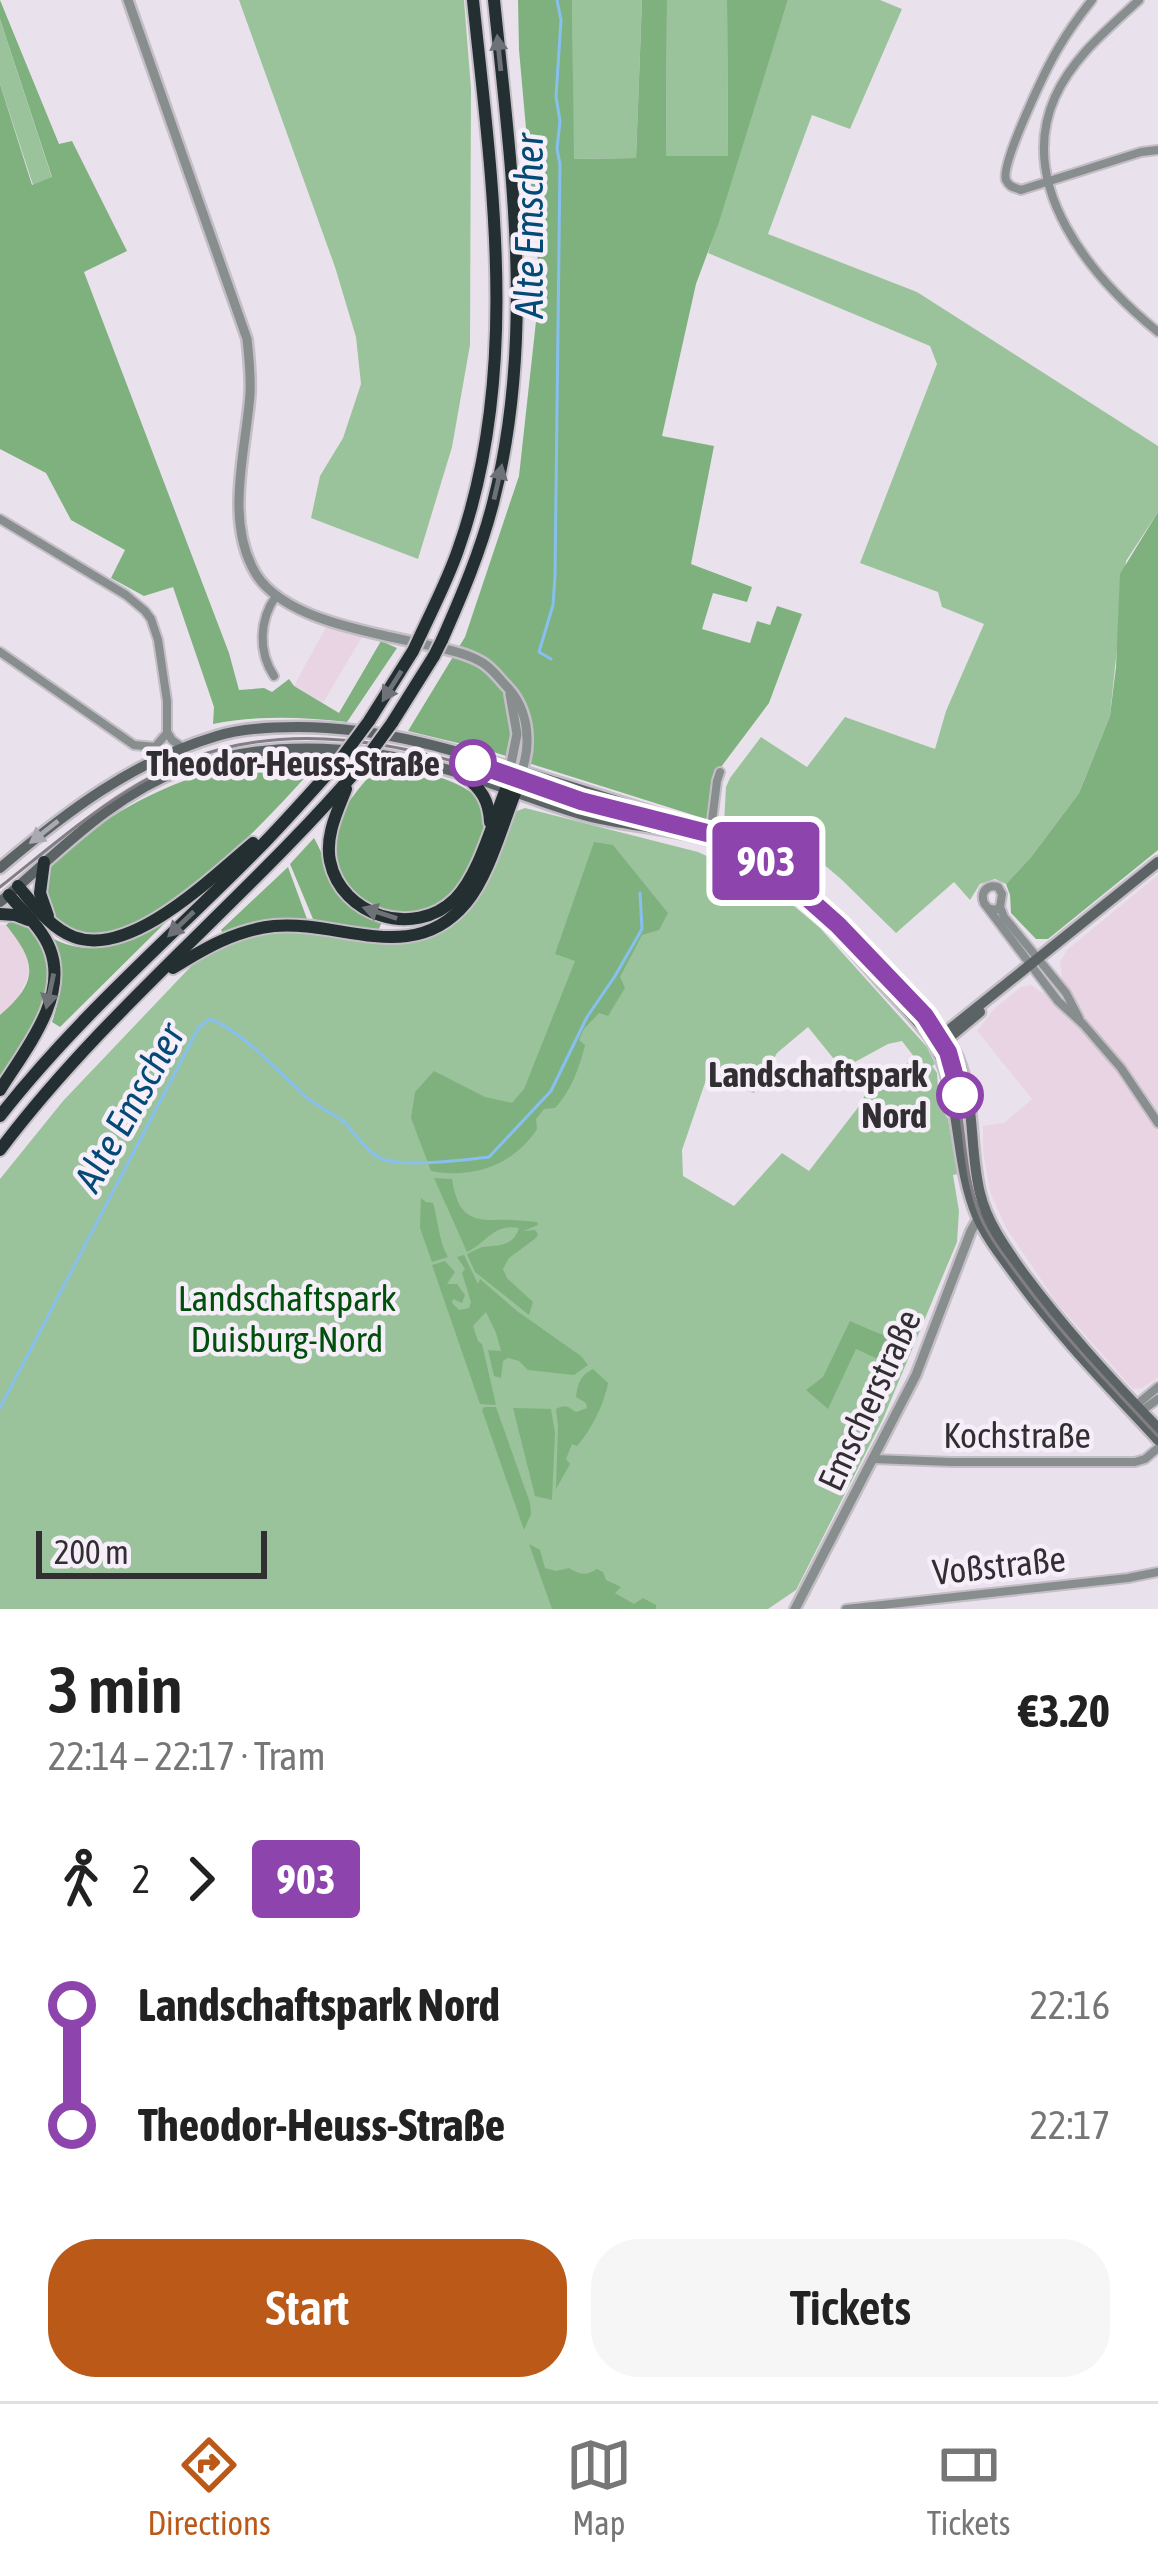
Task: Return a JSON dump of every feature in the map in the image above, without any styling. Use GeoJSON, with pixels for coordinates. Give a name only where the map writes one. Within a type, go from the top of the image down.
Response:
{"type":"FeatureCollection","features":[{"type":"Feature","properties":{"kind":"highway"},"geometry":{"type":"LineString","coordinates":[[0,1116],[85,1018],[340,760],[395,683],[421,634],[463,534],[493,385],[495,256],[473,0]]}},
{"type":"Feature","properties":{"kind":"highway"},"geometry":{"type":"LineString","coordinates":[[0,1150],[87,1045],[273,862],[363,763],[434,656],[463,594],[487,525],[506,447],[515,375],[515,216],[494,0]]}},
{"type":"Feature","properties":{"kind":"highway"},"geometry":{"type":"LineString","coordinates":[[465,776],[486,798],[490,830]]}},
{"type":"Feature","properties":{"kind":"highway"},"geometry":{"type":"LineString","coordinates":[[351,777],[333,820],[329,857],[334,877],[344,892],[370,912],[406,920],[423,917],[454,899],[467,882],[510,791]]}},
{"type":"Feature","properties":{"kind":"highway"},"geometry":{"type":"LineString","coordinates":[[147,985],[213,944],[257,929],[294,926],[396,939],[437,926],[466,903],[479,883],[510,791]]}},
{"type":"Feature","properties":{"kind":"highway"},"geometry":{"type":"LineString","coordinates":[[5,880],[70,935],[111,940],[181,902],[263,839]]}},
{"type":"Feature","properties":{"kind":"highway"},"geometry":{"type":"LineString","coordinates":[[44,862],[40,893],[51,922]]}},
{"type":"Feature","properties":{"kind":"highway"},"geometry":{"type":"LineString","coordinates":[[0,1090],[39,1025],[52,993],[54,966],[50,950],[5,880]]}},
{"type":"Feature","properties":{"kind":"highway"},"geometry":{"type":"LineString","coordinates":[[0,914],[32,922]]}},
{"type":"Feature","properties":{"kind":"main road"},"geometry":{"type":"LineString","coordinates":[[5,880],[87,798],[134,770],[220,734],[279,727],[353,730],[418,740],[517,768],[753,850],[800,887],[926,1015],[941,1040],[964,1172],[982,1217],[1049,1322],[1158,1428]]}},
{"type":"Feature","properties":{"kind":"main road"},"geometry":{"type":"LineString","coordinates":[[5,880],[44,862],[103,814],[151,784],[215,760],[286,747],[407,759],[587,816],[711,836],[749,856],[796,892],[959,1060]]}},
{"type":"Feature","properties":{"kind":"main road"},"geometry":{"type":"LineString","coordinates":[[941,1040],[1158,862]]}},
{"type":"Feature","properties":{"kind":"main road"},"geometry":{"type":"LineString","coordinates":[[926,1015],[967,1020]]}},
{"type":"Feature","properties":{"kind":"main road"},"geometry":{"type":"LineString","coordinates":[[967,1020],[958,1049],[968,1093],[982,1217]]}},
{"type":"Feature","properties":{"kind":"main road"},"geometry":{"type":"LineString","coordinates":[[1137,1410],[1158,1443]]}},
{"type":"Feature","properties":{"kind":"street"},"geometry":{"type":"LineString","coordinates":[[128,0],[247,339],[250,390],[239,490],[246,550],[256,574],[295,608],[472,658],[491,670],[520,703],[527,739],[510,791]]}},
{"type":"Feature","properties":{"kind":"street"},"geometry":{"type":"LineString","coordinates":[[1092,0],[1048,65],[1006,163],[1010,186],[1021,190],[1158,150]]}},
{"type":"Feature","properties":{"kind":"street"},"geometry":{"type":"LineString","coordinates":[[1139,0],[1077,61],[1055,97],[1045,139],[1046,182],[1060,219],[1091,263],[1158,332]]}},
{"type":"Feature","properties":{"kind":"street"},"geometry":{"type":"LineString","coordinates":[[0,519],[145,611],[158,640],[167,732],[155,747],[134,745],[0,652]]}},
{"type":"Feature","properties":{"kind":"street"},"geometry":{"type":"LineString","coordinates":[[274,676],[262,638],[264,616],[276,596]]}},
{"type":"Feature","properties":{"kind":"street"},"geometry":{"type":"LineString","coordinates":[[167,732],[183,748]]}},
{"type":"Feature","properties":{"kind":"street"},"geometry":{"type":"LineString","coordinates":[[134,745],[134,770]]}},
{"type":"Feature","properties":{"kind":"street"},"geometry":{"type":"LineString","coordinates":[[711,836],[721,772]]}},
{"type":"Feature","properties":{"kind":"street"},"geometry":{"type":"LineString","coordinates":[[1034,962],[988,908],[983,896],[986,889],[998,887],[1004,917],[1034,962],[1058,1001],[1130,1080],[1158,1123]]}},
{"type":"Feature","properties":{"kind":"street"},"geometry":{"type":"LineString","coordinates":[[988,908],[1000,907]]}},
{"type":"Feature","properties":{"kind":"street","name":"Emscherstraße"},"geometry":{"type":"LineString","coordinates":[[796,1607],[916,1375],[971,1231],[982,1217]]}},
{"type":"Feature","properties":{"kind":"street"},"geometry":{"type":"LineString","coordinates":[[1137,1410],[1158,1387]]}},
{"type":"Feature","properties":{"kind":"street"},"geometry":{"type":"LineString","coordinates":[[1137,1410],[1158,1399]]}},
{"type":"Feature","properties":{"kind":"street","name":"Kochstraße"},"geometry":{"type":"LineString","coordinates":[[873,1459],[1136,1462],[1145,1459],[1158,1443]]}},
{"type":"Feature","properties":{"kind":"street","name":"Voßstraße"},"geometry":{"type":"LineString","coordinates":[[846,1609],[916,1605],[1158,1572]]}},
{"type":"Feature","properties":{"kind":"street"},"geometry":{"type":"LineString","coordinates":[[796,1607],[811,1609]]}},
{"type":"Feature","properties":{"kind":"shaded area"},"geometry":{"type":"Polygon","coordinates":[[[326,627],[362,637],[323,703],[294,686],[326,627]]]}},
{"type":"Feature","properties":{"kind":"shaded area"},"geometry":{"type":"Polygon","coordinates":[[[1158,875],[1158,1378],[1133,1389],[1057,1303],[1005,1226],[990,1192],[983,1126],[1004,1123],[1032,1099],[977,1031],[1021,987],[1031,985],[1043,993],[1062,976],[1060,962],[1067,950],[1158,875]]]}},
{"type":"Feature","properties":{"kind":"shaded area"},"geometry":{"type":"Polygon","coordinates":[[[0,925],[6,925],[27,952],[29,974],[17,1000],[0,1015],[0,925]]]}},
{"type":"Feature","properties":{"kind":"green space"},"geometry":{"type":"Polygon","coordinates":[[[0,0],[59,144],[72,141],[127,251],[84,272],[239,690],[272,692],[289,679],[339,713],[381,641],[397,648],[347,722],[280,718],[213,724],[214,707],[173,587],[144,596],[111,578],[125,550],[71,520],[46,473],[0,449],[0,84],[32,185],[52,177],[0,19],[0,0]]]}},
{"type":"Feature","properties":{"kind":"green space"},"geometry":{"type":"Polygon","coordinates":[[[239,0],[464,0],[471,89],[470,345],[452,447],[418,559],[311,518],[320,476],[343,438],[361,384],[356,337],[239,0]]]}},
{"type":"Feature","properties":{"kind":"green space"},"geometry":{"type":"Polygon","coordinates":[[[518,0],[572,0],[574,159],[636,158],[642,0],[667,0],[666,156],[728,156],[727,0],[788,0],[696,284],[662,436],[714,446],[691,564],[752,587],[747,602],[713,593],[702,629],[750,643],[757,621],[770,625],[777,606],[802,614],[769,703],[715,775],[709,820],[487,750],[408,731],[465,637],[519,476],[540,285],[518,0]]]}},
{"type":"Feature","properties":{"kind":"green space"},"geometry":{"type":"Polygon","coordinates":[[[572,0],[642,0],[636,158],[573,159],[572,0]]]}},
{"type":"Feature","properties":{"kind":"green space"},"geometry":{"type":"Polygon","coordinates":[[[667,0],[727,0],[728,156],[666,156],[667,0]]]}},
{"type":"Feature","properties":{"kind":"green space"},"geometry":{"type":"Polygon","coordinates":[[[788,0],[880,0],[902,9],[850,129],[812,115],[768,234],[917,292],[1158,446],[1158,512],[1126,561],[1110,716],[1079,793],[1006,884],[995,879],[980,884],[970,900],[954,882],[896,933],[777,825],[757,841],[724,824],[726,787],[761,737],[807,767],[845,717],[935,749],[946,711],[984,624],[942,607],[938,592],[860,563],[937,364],[930,346],[708,253],[788,0]]]}},
{"type":"Feature","properties":{"kind":"green space"},"geometry":{"type":"Polygon","coordinates":[[[0,19],[52,178],[33,185],[0,84],[0,19]]]}},
{"type":"Feature","properties":{"kind":"green space"},"geometry":{"type":"Polygon","coordinates":[[[1158,512],[1158,850],[1048,939],[1036,939],[1011,913],[1006,884],[1079,793],[1110,716],[1120,574],[1158,512]]]}},
{"type":"Feature","properties":{"kind":"green space"},"geometry":{"type":"Polygon","coordinates":[[[325,755],[221,862],[150,915],[114,934],[93,936],[70,930],[52,914],[43,887],[48,866],[135,803],[226,768],[325,755]]]}},
{"type":"Feature","properties":{"kind":"green space"},"geometry":{"type":"Polygon","coordinates":[[[381,763],[456,784],[480,800],[485,811],[465,875],[451,894],[411,913],[370,904],[353,891],[335,854],[343,812],[381,763]]]}},
{"type":"Feature","properties":{"kind":"green space","name":"Landschaftspark Duisburg-Nord"},"geometry":{"type":"Polygon","coordinates":[[[525,808],[698,852],[768,884],[820,928],[927,1047],[935,1064],[939,1103],[948,1119],[958,1174],[953,1175],[959,1211],[957,1242],[883,1419],[796,1590],[768,1609],[0,1609],[0,1179],[63,1101],[197,960],[244,939],[281,932],[388,944],[424,939],[445,923],[514,812],[525,808]],[[808,1027],[777,1053],[754,1093],[707,1077],[682,1150],[683,1176],[734,1206],[782,1153],[809,1171],[863,1101],[865,1091],[915,1058],[902,1041],[842,1069],[808,1027]]]}},
{"type":"Feature","properties":{"kind":"green space"},"geometry":{"type":"Polygon","coordinates":[[[314,838],[345,898],[382,922],[377,933],[313,919],[290,864],[314,838]]]}},
{"type":"Feature","properties":{"kind":"green space"},"geometry":{"type":"Polygon","coordinates":[[[594,842],[613,845],[668,913],[659,930],[642,935],[620,977],[625,988],[608,1016],[599,1013],[584,1029],[579,1040],[585,1045],[570,1087],[555,1108],[544,1109],[536,1119],[537,1129],[528,1141],[504,1160],[476,1171],[431,1171],[411,1118],[415,1092],[434,1071],[485,1097],[512,1103],[524,1089],[575,961],[555,954],[594,842]]]}},
{"type":"Feature","properties":{"kind":"green space"},"geometry":{"type":"Polygon","coordinates":[[[288,867],[307,919],[255,924],[223,933],[221,930],[288,867]]]}},
{"type":"Feature","properties":{"kind":"green space"},"geometry":{"type":"Polygon","coordinates":[[[173,915],[60,1027],[52,1022],[59,981],[52,938],[84,948],[100,947],[173,915]]]}},
{"type":"Feature","properties":{"kind":"green space"},"geometry":{"type":"Polygon","coordinates":[[[15,918],[35,935],[46,954],[48,975],[35,1018],[0,1079],[0,1015],[22,992],[29,971],[23,950],[6,925],[15,918]]]}},
{"type":"Feature","properties":{"kind":"green space"},"geometry":{"type":"Polygon","coordinates":[[[434,1178],[452,1179],[460,1205],[470,1215],[537,1222],[523,1231],[535,1230],[536,1238],[509,1258],[503,1269],[533,1302],[529,1315],[475,1272],[467,1254],[509,1242],[519,1228],[497,1231],[467,1252],[434,1178]]]}},
{"type":"Feature","properties":{"kind":"green space"},"geometry":{"type":"Polygon","coordinates":[[[421,1194],[433,1203],[448,1257],[432,1262],[420,1228],[421,1194]]]}},
{"type":"Feature","properties":{"kind":"green space"},"geometry":{"type":"Polygon","coordinates":[[[464,1255],[478,1284],[480,1279],[588,1365],[574,1375],[528,1370],[508,1358],[503,1361],[501,1378],[494,1376],[488,1350],[501,1351],[486,1312],[473,1326],[482,1344],[496,1405],[480,1404],[432,1265],[445,1261],[455,1272],[447,1284],[457,1284],[465,1295],[462,1303],[453,1299],[452,1303],[459,1310],[469,1308],[465,1269],[457,1257],[464,1255]]]}},
{"type":"Feature","properties":{"kind":"green space"},"geometry":{"type":"Polygon","coordinates":[[[850,1321],[912,1344],[902,1370],[856,1349],[828,1409],[806,1390],[823,1377],[850,1321]]]}},
{"type":"Feature","properties":{"kind":"green space"},"geometry":{"type":"Polygon","coordinates":[[[593,1369],[608,1383],[606,1391],[587,1432],[577,1446],[572,1444],[566,1459],[570,1464],[556,1489],[556,1409],[566,1406],[576,1412],[587,1408],[576,1397],[580,1380],[593,1369]]]}},
{"type":"Feature","properties":{"kind":"green space"},"geometry":{"type":"Polygon","coordinates":[[[496,1407],[530,1503],[524,1530],[482,1410],[496,1407]]]}},
{"type":"Feature","properties":{"kind":"green space"},"geometry":{"type":"Polygon","coordinates":[[[513,1408],[551,1409],[555,1433],[552,1500],[535,1496],[513,1408]]]}},
{"type":"Feature","properties":{"kind":"green space"},"geometry":{"type":"Polygon","coordinates":[[[529,1544],[540,1550],[545,1568],[569,1568],[583,1574],[597,1569],[621,1587],[615,1593],[634,1604],[643,1598],[656,1609],[552,1609],[529,1544]]]}},
{"type":"Feature","properties":{"kind":"waterway","name":"Alte Emscher"},"geometry":{"type":"LineString","coordinates":[[551,659],[539,652],[553,605],[555,576],[560,164],[556,97],[561,20],[557,0]]}},
{"type":"Feature","properties":{"kind":"waterway","name":"Alte Emscher"},"geometry":{"type":"LineString","coordinates":[[0,1408],[199,1027],[210,1019],[235,1033],[310,1100],[344,1122],[378,1157],[422,1163],[489,1157],[551,1091],[587,1017],[642,929],[640,893]]}},
{"type":"Feature","properties":{"kind":"tram line"},"geometry":{"type":"LineString","coordinates":[[0,887],[111,801],[171,767],[238,745],[306,738],[408,750],[594,809],[732,845],[798,892],[930,1028],[952,1072],[973,1195],[985,1226],[1053,1320],[1158,1436]]}},
{"type":"Feature","properties":{"kind":"tram line","name":"903"},"geometry":{"type":"LineString","coordinates":[[473,763],[581,801],[711,834],[765,860],[838,925],[925,1016],[948,1052],[960,1095]]}},
{"type":"Feature","properties":{"kind":"place","name":"Theodor-Heuss-Straße"},"geometry":{"type":"Point","coordinates":[473,763]}},
{"type":"Feature","properties":{"kind":"place","name":"Landschaftspark Nord"},"geometry":{"type":"Point","coordinates":[960,1095]}}]}
